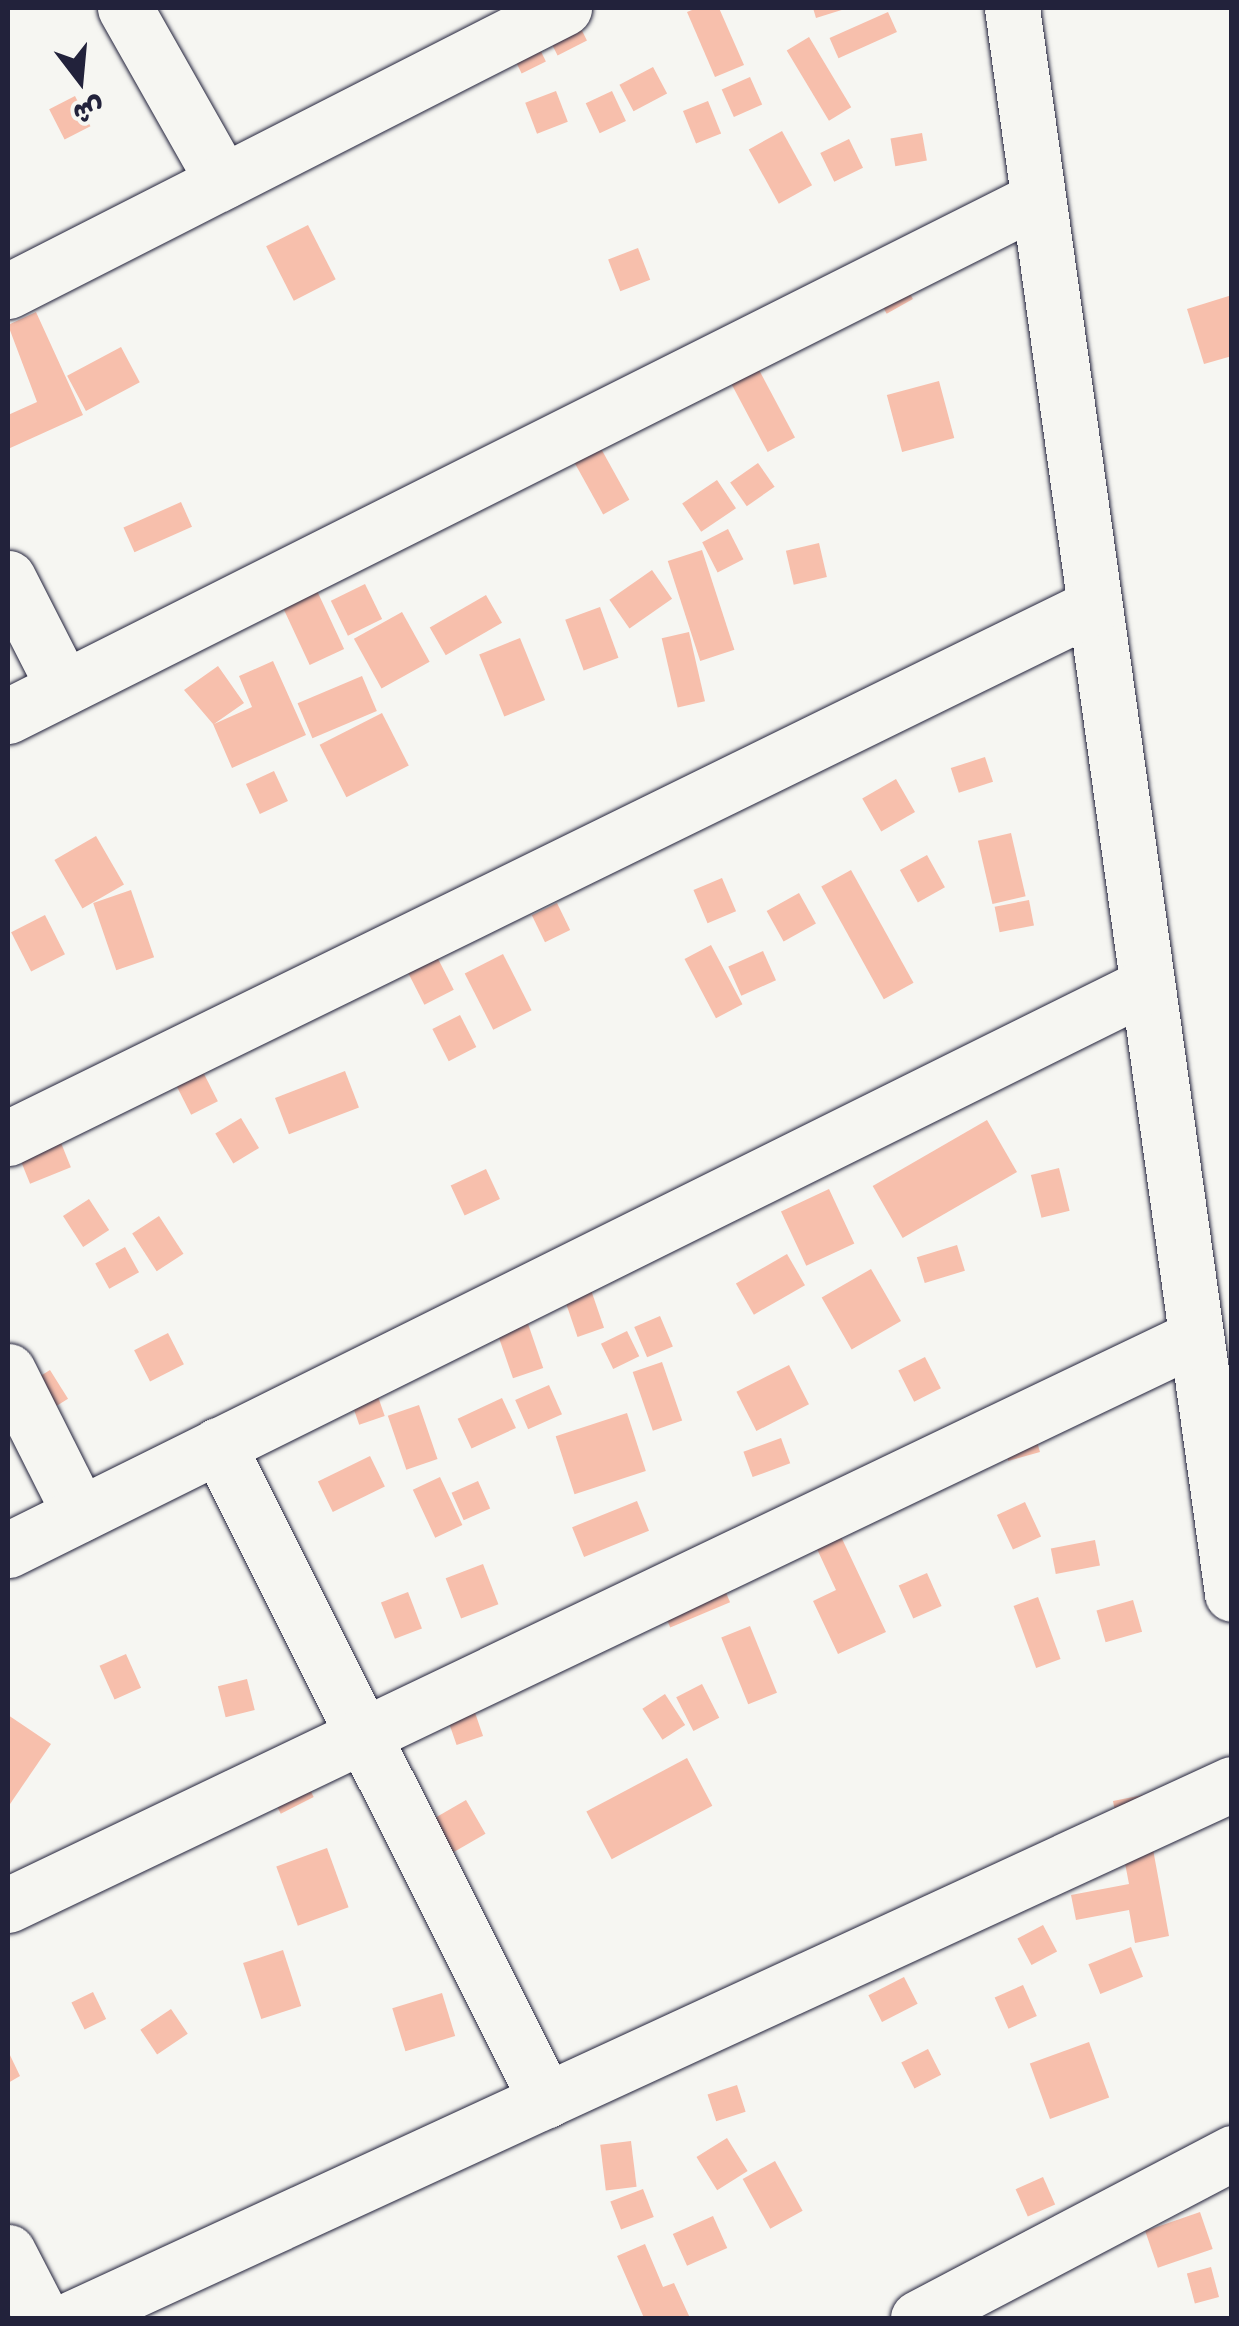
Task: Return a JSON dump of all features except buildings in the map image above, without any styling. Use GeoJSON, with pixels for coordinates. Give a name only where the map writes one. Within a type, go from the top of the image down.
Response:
{"type":"FeatureCollection","features":[{"type":"Feature","properties":{"kind":"street"},"geometry":{"type":"LineString","coordinates":[[125,8],[223,181]]}},
{"type":"Feature","properties":{"kind":"street"},"geometry":{"type":"LineString","coordinates":[[8,291],[564,8]]}},
{"type":"Feature","properties":{"kind":"street"},"geometry":{"type":"LineString","coordinates":[[1012,8],[1232,1594]]}},
{"type":"Feature","properties":{"kind":"street"},"geometry":{"type":"LineString","coordinates":[[8,716],[1038,199]]}},
{"type":"Feature","properties":{"kind":"street"},"geometry":{"type":"LineString","coordinates":[[8,578],[64,688]]}},
{"type":"Feature","properties":{"kind":"street"},"geometry":{"type":"LineString","coordinates":[[8,1138],[1094,606]]}},
{"type":"Feature","properties":{"kind":"street"},"geometry":{"type":"LineString","coordinates":[[8,1550],[1147,985]]}},
{"type":"Feature","properties":{"kind":"street"},"geometry":{"type":"LineString","coordinates":[[8,1905],[1196,1337]]}},
{"type":"Feature","properties":{"kind":"street"},"geometry":{"type":"LineString","coordinates":[[8,1371],[80,1514]]}},
{"type":"Feature","properties":{"kind":"street"},"geometry":{"type":"LineString","coordinates":[[218,1445],[546,2100]]}},
{"type":"Feature","properties":{"kind":"street"},"geometry":{"type":"LineString","coordinates":[[74,2318],[1232,1784]]}},
{"type":"Feature","properties":{"kind":"street"},"geometry":{"type":"LineString","coordinates":[[918,2318],[1232,2153]]}},
{"type":"Feature","properties":{"kind":"street"},"geometry":{"type":"LineString","coordinates":[[8,2252],[42,2318]]}}]}
